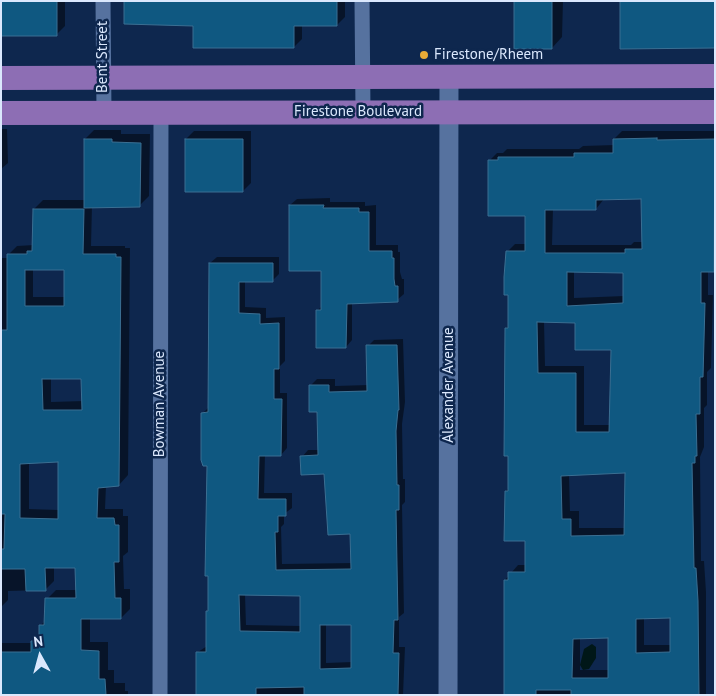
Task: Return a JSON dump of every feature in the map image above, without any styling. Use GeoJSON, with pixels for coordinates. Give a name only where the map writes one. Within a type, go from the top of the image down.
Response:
{"type":"FeatureCollection","features":[{"type":"Feature","properties":{"kind":"main road"},"geometry":{"type":"LineString","coordinates":[[1,78],[715,76]]}},
{"type":"Feature","properties":{"kind":"main road","name":"Firestone Boulevard"},"geometry":{"type":"LineString","coordinates":[[1,113],[715,112]]}},
{"type":"Feature","properties":{"kind":"street","name":"Bent Street"},"geometry":{"type":"LineString","coordinates":[[103,1],[104,112]]}},
{"type":"Feature","properties":{"kind":"street"},"geometry":{"type":"LineString","coordinates":[[362,1],[363,111]]}},
{"type":"Feature","properties":{"kind":"street","name":"Alexander Avenue"},"geometry":{"type":"LineString","coordinates":[[448,695],[449,76]]}},
{"type":"Feature","properties":{"kind":"street","name":"Bowman Avenue"},"geometry":{"type":"LineString","coordinates":[[160,695],[161,113]]}},
{"type":"Feature","properties":{"kind":"shaded area"},"geometry":{"type":"Polygon","coordinates":[[[592,644],[596,647],[596,658],[589,669],[583,670],[580,665],[584,649],[592,644]]]}},
{"type":"Feature","properties":{"kind":"building"},"geometry":{"type":"Polygon","coordinates":[[[1,1],[57,1],[57,36],[1,36],[1,1]]]}},
{"type":"Feature","properties":{"kind":"building"},"geometry":{"type":"Polygon","coordinates":[[[124,1],[337,1],[337,26],[294,26],[294,48],[193,48],[193,26],[124,24],[124,1]]]}},
{"type":"Feature","properties":{"kind":"building"},"geometry":{"type":"Polygon","coordinates":[[[514,1],[552,1],[552,49],[514,49],[514,1]]]}},
{"type":"Feature","properties":{"kind":"building"},"geometry":{"type":"Polygon","coordinates":[[[620,1],[715,1],[715,48],[620,49],[620,1]]]}},
{"type":"Feature","properties":{"kind":"building"},"geometry":{"type":"Polygon","coordinates":[[[84,139],[112,139],[112,142],[141,143],[140,207],[84,208],[84,139]]]}},
{"type":"Feature","properties":{"kind":"building"},"geometry":{"type":"Polygon","coordinates":[[[185,139],[243,139],[243,192],[185,192],[185,139]]]}},
{"type":"Feature","properties":{"kind":"building"},"geometry":{"type":"Polygon","coordinates":[[[613,139],[715,139],[714,272],[701,272],[701,303],[705,303],[703,377],[700,377],[700,414],[696,414],[697,456],[695,456],[695,463],[692,463],[694,568],[696,568],[698,601],[699,695],[571,695],[571,690],[536,690],[536,695],[504,695],[504,580],[508,580],[508,572],[525,572],[525,541],[504,541],[505,491],[508,491],[508,456],[504,456],[505,328],[508,328],[508,295],[504,295],[504,277],[506,251],[525,251],[525,216],[488,216],[488,160],[498,160],[498,157],[574,157],[574,153],[613,153],[613,139]],[[641,199],[596,200],[596,210],[545,210],[545,253],[625,253],[625,249],[642,249],[641,199]],[[567,272],[567,306],[623,303],[623,273],[567,272]],[[537,322],[538,373],[576,373],[576,432],[609,432],[611,350],[575,350],[575,323],[537,322]],[[625,473],[561,476],[562,519],[571,519],[571,536],[624,535],[625,473]],[[670,618],[636,619],[636,653],[670,652],[670,618]],[[608,638],[573,639],[572,678],[608,678],[608,638]]]}},
{"type":"Feature","properties":{"kind":"building"},"geometry":{"type":"Polygon","coordinates":[[[289,205],[324,205],[323,208],[359,208],[359,212],[369,212],[369,251],[392,251],[395,286],[398,286],[398,302],[347,304],[346,348],[316,348],[316,310],[321,310],[321,271],[289,271],[289,205]]]}},
{"type":"Feature","properties":{"kind":"building"},"geometry":{"type":"Polygon","coordinates":[[[33,209],[84,209],[83,254],[116,254],[116,257],[121,257],[119,486],[98,488],[97,518],[114,518],[115,525],[119,525],[119,562],[114,562],[115,598],[121,598],[121,619],[81,619],[81,650],[99,651],[99,679],[105,679],[106,695],[1,695],[1,652],[31,652],[31,641],[39,641],[39,625],[44,625],[45,598],[76,598],[75,568],[45,568],[46,591],[26,591],[25,569],[1,569],[1,549],[4,549],[5,514],[1,514],[1,330],[7,330],[7,254],[27,254],[27,251],[32,251],[33,209]],[[25,270],[25,306],[64,306],[64,270],[25,270]],[[42,379],[43,410],[82,410],[81,379],[42,379]],[[58,462],[20,464],[20,518],[58,519],[58,462]]]}},
{"type":"Feature","properties":{"kind":"building"},"geometry":{"type":"Polygon","coordinates":[[[209,263],[273,263],[273,282],[239,282],[239,313],[260,314],[260,324],[279,323],[279,369],[274,369],[274,399],[282,399],[281,456],[259,456],[258,499],[286,499],[286,516],[278,516],[278,532],[275,532],[276,570],[351,569],[350,534],[328,535],[324,474],[301,475],[300,456],[318,455],[317,412],[309,412],[309,385],[329,385],[329,392],[367,391],[366,345],[397,345],[399,410],[396,431],[397,485],[399,485],[399,510],[396,510],[398,620],[394,620],[393,653],[399,653],[398,695],[304,695],[304,687],[256,688],[256,695],[196,695],[196,652],[206,652],[206,611],[208,611],[208,576],[205,576],[207,466],[203,466],[201,460],[201,413],[208,412],[209,263]],[[239,595],[240,631],[300,632],[300,596],[239,595]],[[320,625],[320,669],[351,668],[351,625],[320,625]]]}},
{"type":"Feature","properties":{"kind":"place","name":"Firestone/Rheem"},"geometry":{"type":"Point","coordinates":[424,55]}}]}
